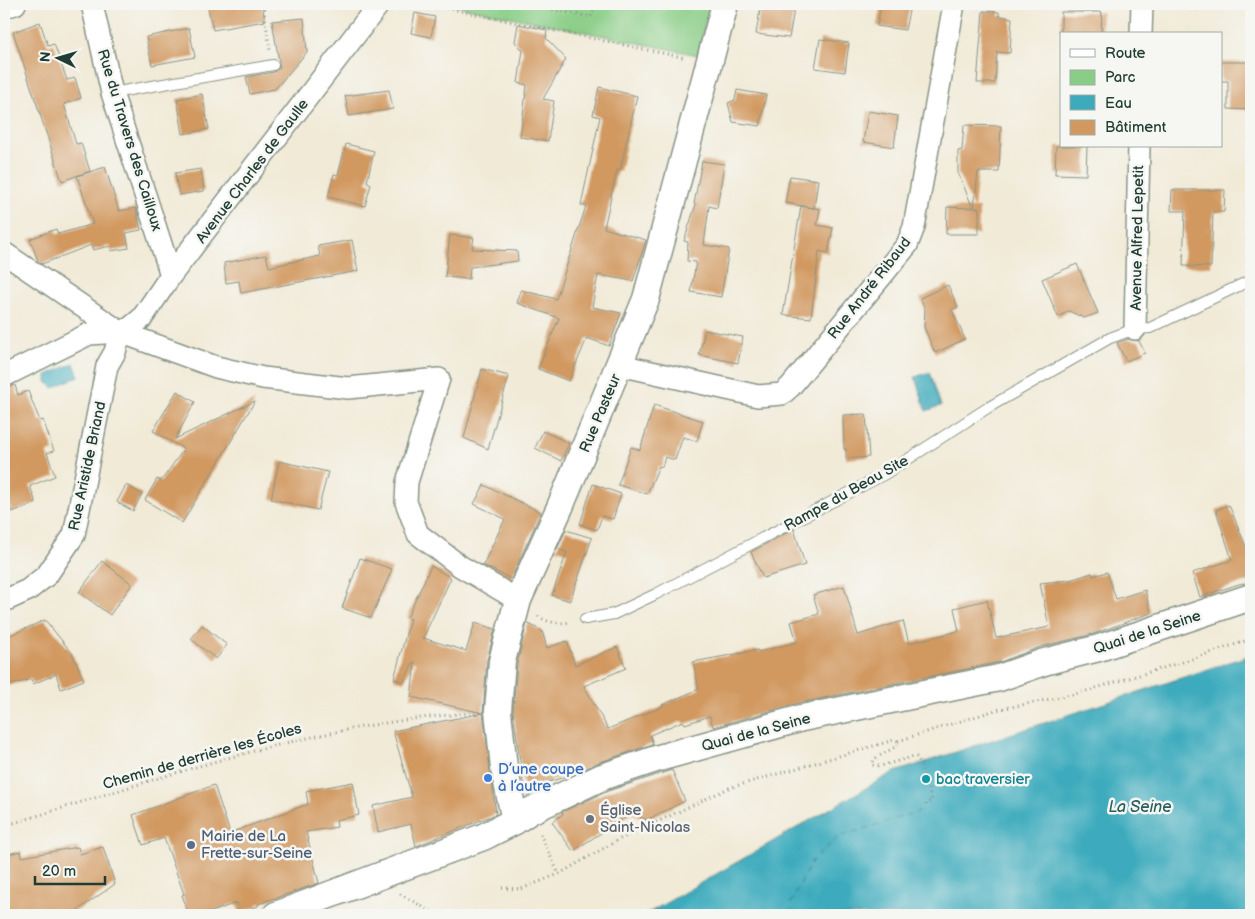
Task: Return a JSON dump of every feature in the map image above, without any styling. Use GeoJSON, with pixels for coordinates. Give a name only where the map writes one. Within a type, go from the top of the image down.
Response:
{"type":"FeatureCollection","features":[{"type":"Feature","properties":{"kind":"street"},"geometry":{"type":"LineString","coordinates":[[4,6],[15,4]]}},
{"type":"Feature","properties":{"kind":"street","name":"Rue du Travers des Cailloux"},"geometry":{"type":"LineString","coordinates":[[92,4],[112,94],[171,275]]}},
{"type":"Feature","properties":{"kind":"street","name":"Avenue Charles de Gaulle"},"geometry":{"type":"LineString","coordinates":[[120,332],[130,328],[142,318],[171,275],[379,4]]}},
{"type":"Feature","properties":{"kind":"street","name":"Rue Pasteur"},"geometry":{"type":"LineString","coordinates":[[523,816],[504,768],[498,711],[502,661],[518,600],[620,365],[646,299],[725,4]]}},
{"type":"Feature","properties":{"kind":"street","name":"Rue André Ribaud"},"geometry":{"type":"LineString","coordinates":[[620,365],[758,396],[782,394],[790,387],[907,245],[914,227],[954,4]]}},
{"type":"Feature","properties":{"kind":"street"},"geometry":{"type":"LineString","coordinates":[[1141,32],[1142,4]]}},
{"type":"Feature","properties":{"kind":"street","name":"Avenue Alfred Lepetit"},"geometry":{"type":"LineString","coordinates":[[1135,329],[1139,148]]}},
{"type":"Feature","properties":{"kind":"street"},"geometry":{"type":"LineString","coordinates":[[4,253],[120,332],[216,367],[263,378],[348,388],[439,379],[407,482],[406,502],[418,534],[460,566],[518,600]]}},
{"type":"Feature","properties":{"kind":"street"},"geometry":{"type":"LineString","coordinates":[[4,376],[90,334],[120,332]]}},
{"type":"Feature","properties":{"kind":"street","name":"Rue Aristide Briand"},"geometry":{"type":"LineString","coordinates":[[4,601],[28,590],[47,575],[74,536],[107,366],[115,352],[120,332]]}},
{"type":"Feature","properties":{"kind":"street","name":"Quai de la Seine"},"geometry":{"type":"LineString","coordinates":[[276,915],[483,836],[602,778],[659,758],[802,718],[999,678],[1044,662],[1098,648],[1251,597]]}},
{"type":"Feature","properties":{"kind":"lane"},"geometry":{"type":"LineString","coordinates":[[112,94],[273,65]]}},
{"type":"Feature","properties":{"kind":"lane","name":"Rampe du Beau Site"},"geometry":{"type":"LineString","coordinates":[[585,619],[614,614],[656,594],[886,474],[989,407],[1110,338],[1135,329],[1150,328],[1251,280]]}},
{"type":"Feature","properties":{"kind":"path"},"geometry":{"type":"LineString","coordinates":[[263,4],[273,65]]}},
{"type":"Feature","properties":{"kind":"path"},"geometry":{"type":"LineString","coordinates":[[428,4],[708,63]]}},
{"type":"Feature","properties":{"kind":"path"},"geometry":{"type":"LineString","coordinates":[[523,4],[591,17],[595,4]]}},
{"type":"Feature","properties":{"kind":"path"},"geometry":{"type":"LineString","coordinates":[[545,621],[562,623],[585,619]]}},
{"type":"Feature","properties":{"kind":"path"},"geometry":{"type":"LineString","coordinates":[[502,888],[522,889],[559,874],[618,840],[729,788],[887,742],[898,741],[996,710],[1076,694],[1251,639]]}},
{"type":"Feature","properties":{"kind":"path","name":"Chemin de derrière les Écoles"},"geometry":{"type":"LineString","coordinates":[[4,826],[286,741],[420,716],[498,711]]}},
{"type":"Feature","properties":{"kind":"path"},"geometry":{"type":"LineString","coordinates":[[898,741],[897,746],[874,759],[872,765],[881,766],[915,756],[918,758],[932,801],[926,803],[926,808]]}},
{"type":"Feature","properties":{"kind":"path"},"geometry":{"type":"LineString","coordinates":[[523,816],[559,874]]}},
{"type":"Feature","properties":{"kind":"path"},"geometry":{"type":"LineString","coordinates":[[398,893],[434,913]]}},
{"type":"Feature","properties":{"kind":"green space"},"geometry":{"type":"Polygon","coordinates":[[[447,4],[710,4],[698,55],[447,4]]]}},
{"type":"Feature","properties":{"kind":"water"},"geometry":{"type":"Polygon","coordinates":[[[74,363],[79,376],[53,388],[47,382],[47,375],[74,363]]]}},
{"type":"Feature","properties":{"kind":"water"},"geometry":{"type":"Polygon","coordinates":[[[930,372],[941,406],[926,411],[915,377],[930,372]]]}},
{"type":"Feature","properties":{"kind":"water","name":"La Seine"},"geometry":{"type":"Polygon","coordinates":[[[1251,655],[1251,915],[645,915],[892,773],[1251,655]]]}},
{"type":"Feature","properties":{"kind":"building"},"geometry":{"type":"Polygon","coordinates":[[[207,4],[262,4],[265,21],[213,30],[207,4]]]}},
{"type":"Feature","properties":{"kind":"building"},"geometry":{"type":"Polygon","coordinates":[[[761,4],[795,4],[789,38],[756,34],[761,4]]]}},
{"type":"Feature","properties":{"kind":"building"},"geometry":{"type":"Polygon","coordinates":[[[881,4],[910,6],[905,30],[877,26],[881,4]]]}},
{"type":"Feature","properties":{"kind":"building"},"geometry":{"type":"Polygon","coordinates":[[[983,11],[999,12],[999,16],[1012,18],[1010,53],[997,52],[995,83],[977,83],[983,11]]]}},
{"type":"Feature","properties":{"kind":"building"},"geometry":{"type":"Polygon","coordinates":[[[1061,12],[1102,12],[1101,32],[1061,32],[1061,12]]]}},
{"type":"Feature","properties":{"kind":"building"},"geometry":{"type":"Polygon","coordinates":[[[415,13],[435,17],[431,37],[411,33],[415,13]]]}},
{"type":"Feature","properties":{"kind":"building"},"geometry":{"type":"Polygon","coordinates":[[[304,18],[307,52],[275,89],[250,94],[246,77],[274,72],[280,67],[272,21],[304,18]]]}},
{"type":"Feature","properties":{"kind":"building"},"geometry":{"type":"Polygon","coordinates":[[[40,22],[48,46],[54,44],[67,80],[75,78],[81,98],[64,104],[76,144],[81,143],[90,171],[62,181],[13,32],[40,22]]]}},
{"type":"Feature","properties":{"kind":"building"},"geometry":{"type":"Polygon","coordinates":[[[518,24],[547,30],[546,38],[566,59],[543,99],[554,101],[548,141],[520,137],[527,85],[518,83],[523,50],[515,42],[518,24]]]}},
{"type":"Feature","properties":{"kind":"building"},"geometry":{"type":"Polygon","coordinates":[[[189,28],[195,57],[152,65],[146,37],[189,28]]]}},
{"type":"Feature","properties":{"kind":"building"},"geometry":{"type":"Polygon","coordinates":[[[820,39],[849,43],[845,72],[815,68],[820,39]]]}},
{"type":"Feature","properties":{"kind":"building"},"geometry":{"type":"Polygon","coordinates":[[[1222,62],[1251,62],[1251,110],[1228,109],[1228,81],[1222,81],[1222,62]]]}},
{"type":"Feature","properties":{"kind":"building"},"geometry":{"type":"Polygon","coordinates":[[[599,87],[637,96],[620,171],[617,170],[604,228],[646,240],[633,281],[598,275],[592,307],[621,313],[609,346],[587,338],[569,381],[538,369],[559,318],[517,303],[521,290],[556,299],[586,206],[581,205],[600,117],[593,115],[599,87]]]}},
{"type":"Feature","properties":{"kind":"building"},"geometry":{"type":"Polygon","coordinates":[[[389,90],[393,109],[349,116],[345,96],[389,90]]]}},
{"type":"Feature","properties":{"kind":"building"},"geometry":{"type":"Polygon","coordinates":[[[737,90],[766,95],[760,126],[733,122],[728,103],[735,100],[737,90]]]}},
{"type":"Feature","properties":{"kind":"building"},"geometry":{"type":"Polygon","coordinates":[[[202,94],[209,129],[183,134],[177,99],[202,94]]]}},
{"type":"Feature","properties":{"kind":"building"},"geometry":{"type":"Polygon","coordinates":[[[868,111],[898,116],[894,147],[863,142],[868,111]]]}},
{"type":"Feature","properties":{"kind":"building"},"geometry":{"type":"Polygon","coordinates":[[[964,125],[1001,126],[999,172],[978,172],[974,208],[979,208],[979,234],[946,234],[947,207],[973,208],[958,173],[958,151],[962,150],[964,125]]]}},
{"type":"Feature","properties":{"kind":"building"},"geometry":{"type":"Polygon","coordinates":[[[346,144],[374,151],[367,182],[371,184],[365,206],[328,197],[334,174],[338,175],[346,144]]]}},
{"type":"Feature","properties":{"kind":"building"},"geometry":{"type":"Polygon","coordinates":[[[1056,146],[1060,146],[1060,148],[1087,148],[1086,175],[1055,174],[1056,146]]]}},
{"type":"Feature","properties":{"kind":"building"},"geometry":{"type":"Polygon","coordinates":[[[702,161],[724,164],[717,208],[709,206],[704,245],[729,249],[721,297],[691,292],[696,262],[687,261],[688,242],[684,241],[696,204],[694,204],[702,161]]]}},
{"type":"Feature","properties":{"kind":"building"},"geometry":{"type":"Polygon","coordinates":[[[105,167],[119,211],[136,208],[141,230],[126,233],[129,248],[111,251],[110,246],[93,250],[91,245],[42,264],[38,261],[30,239],[56,229],[58,234],[93,224],[77,176],[105,167]]]}},
{"type":"Feature","properties":{"kind":"building"},"geometry":{"type":"Polygon","coordinates":[[[201,169],[204,191],[179,195],[175,173],[201,169]]]}},
{"type":"Feature","properties":{"kind":"building"},"geometry":{"type":"Polygon","coordinates":[[[790,176],[818,180],[814,208],[785,203],[790,176]]]}},
{"type":"Feature","properties":{"kind":"building"},"geometry":{"type":"Polygon","coordinates":[[[1172,190],[1225,190],[1224,212],[1213,212],[1211,267],[1183,266],[1185,211],[1171,211],[1172,190]]]}},
{"type":"Feature","properties":{"kind":"building"},"geometry":{"type":"Polygon","coordinates":[[[801,206],[820,209],[817,225],[833,228],[828,253],[819,251],[811,318],[783,315],[801,206]]]}},
{"type":"Feature","properties":{"kind":"building"},"geometry":{"type":"Polygon","coordinates":[[[450,235],[474,238],[472,249],[517,251],[518,261],[470,267],[469,279],[445,277],[450,235]]]}},
{"type":"Feature","properties":{"kind":"building"},"geometry":{"type":"Polygon","coordinates":[[[352,240],[358,271],[241,293],[239,281],[226,283],[224,263],[266,255],[269,267],[320,256],[318,246],[352,240]]]}},
{"type":"Feature","properties":{"kind":"building"},"geometry":{"type":"Polygon","coordinates":[[[1077,264],[1098,313],[1084,318],[1069,311],[1058,317],[1042,279],[1077,264]]]}},
{"type":"Feature","properties":{"kind":"building"},"geometry":{"type":"Polygon","coordinates":[[[948,285],[958,307],[952,310],[965,339],[935,353],[924,327],[925,310],[920,298],[948,285]]]}},
{"type":"Feature","properties":{"kind":"building"},"geometry":{"type":"Polygon","coordinates":[[[705,330],[743,337],[738,363],[699,355],[705,330]]]}},
{"type":"Feature","properties":{"kind":"building"},"geometry":{"type":"Polygon","coordinates":[[[1128,339],[1139,341],[1145,353],[1126,361],[1117,343],[1128,339]]]}},
{"type":"Feature","properties":{"kind":"building"},"geometry":{"type":"Polygon","coordinates":[[[482,369],[509,376],[488,449],[464,438],[482,369]]]}},
{"type":"Feature","properties":{"kind":"building"},"geometry":{"type":"Polygon","coordinates":[[[15,385],[18,395],[28,391],[40,421],[43,420],[54,451],[47,453],[55,476],[30,486],[36,503],[12,512],[8,502],[4,504],[4,388],[15,385]]]}},
{"type":"Feature","properties":{"kind":"building"},"geometry":{"type":"Polygon","coordinates":[[[177,391],[195,402],[175,439],[255,401],[182,523],[145,500],[157,479],[161,481],[184,449],[153,431],[177,391]]]}},
{"type":"Feature","properties":{"kind":"building"},"geometry":{"type":"Polygon","coordinates":[[[654,405],[703,421],[697,441],[683,437],[675,460],[665,457],[662,467],[659,466],[647,494],[618,485],[631,447],[640,450],[654,405]]]}},
{"type":"Feature","properties":{"kind":"building"},"geometry":{"type":"Polygon","coordinates":[[[866,414],[869,457],[846,459],[843,415],[866,414]]]}},
{"type":"Feature","properties":{"kind":"building"},"geometry":{"type":"Polygon","coordinates":[[[543,431],[569,443],[561,461],[535,448],[543,431]]]}},
{"type":"Feature","properties":{"kind":"building"},"geometry":{"type":"Polygon","coordinates":[[[279,461],[328,472],[318,510],[271,499],[279,461]]]}},
{"type":"Feature","properties":{"kind":"building"},"geometry":{"type":"Polygon","coordinates":[[[593,484],[621,494],[613,519],[602,516],[597,530],[580,524],[593,484]]]}},
{"type":"Feature","properties":{"kind":"building"},"geometry":{"type":"Polygon","coordinates":[[[126,485],[142,494],[133,511],[117,502],[126,485]]]}},
{"type":"Feature","properties":{"kind":"building"},"geometry":{"type":"Polygon","coordinates":[[[484,485],[541,512],[511,579],[483,565],[505,519],[474,504],[484,485]]]}},
{"type":"Feature","properties":{"kind":"building"},"geometry":{"type":"Polygon","coordinates":[[[1229,505],[1249,554],[1251,553],[1251,582],[1200,597],[1192,573],[1232,560],[1216,510],[1229,505]]]}},
{"type":"Feature","properties":{"kind":"building"},"geometry":{"type":"Polygon","coordinates":[[[794,529],[805,565],[763,578],[751,552],[794,529]]]}},
{"type":"Feature","properties":{"kind":"building"},"geometry":{"type":"Polygon","coordinates":[[[566,530],[592,538],[570,601],[552,595],[567,552],[557,549],[566,530]]]}},
{"type":"Feature","properties":{"kind":"building"},"geometry":{"type":"Polygon","coordinates":[[[360,558],[392,569],[371,618],[342,608],[360,558]]]}},
{"type":"Feature","properties":{"kind":"building"},"geometry":{"type":"Polygon","coordinates":[[[102,561],[132,584],[110,615],[79,592],[102,561]]]}},
{"type":"Feature","properties":{"kind":"building"},"geometry":{"type":"Polygon","coordinates":[[[431,566],[451,578],[423,638],[466,651],[475,623],[495,629],[487,660],[483,713],[411,697],[415,662],[413,662],[404,682],[394,679],[410,619],[407,618],[431,566]]]}},
{"type":"Feature","properties":{"kind":"building"},"geometry":{"type":"Polygon","coordinates":[[[1107,572],[1116,599],[1145,590],[1151,613],[1093,634],[1040,647],[1000,662],[799,703],[713,727],[710,716],[685,724],[683,721],[650,735],[653,744],[597,763],[572,775],[524,789],[513,711],[517,664],[527,623],[542,631],[547,648],[567,641],[575,665],[617,647],[626,668],[584,686],[608,729],[662,707],[662,705],[699,689],[693,662],[758,650],[758,652],[797,642],[791,622],[819,614],[813,595],[844,586],[858,635],[903,621],[909,643],[959,631],[954,608],[987,600],[996,638],[1049,627],[1040,583],[1070,580],[1092,573],[1093,576],[1107,572]]]}},
{"type":"Feature","properties":{"kind":"building"},"geometry":{"type":"Polygon","coordinates":[[[45,620],[72,653],[84,680],[61,689],[56,674],[33,684],[31,679],[4,687],[4,638],[45,620]]]}},
{"type":"Feature","properties":{"kind":"building"},"geometry":{"type":"Polygon","coordinates":[[[202,625],[227,645],[216,659],[191,639],[202,625]]]}},
{"type":"Feature","properties":{"kind":"building"},"geometry":{"type":"Polygon","coordinates":[[[483,713],[496,814],[416,846],[411,824],[378,832],[373,806],[412,797],[393,731],[483,713]]]}},
{"type":"Feature","properties":{"kind":"building","name":"Église Saint-Nicolas"},"geometry":{"type":"Polygon","coordinates":[[[672,770],[685,801],[646,820],[632,813],[573,851],[552,822],[563,814],[562,812],[608,791],[672,770]]]}},
{"type":"Feature","properties":{"kind":"building"},"geometry":{"type":"Polygon","coordinates":[[[353,782],[359,815],[336,820],[337,827],[306,832],[319,883],[258,904],[258,906],[240,913],[236,903],[203,915],[189,915],[182,895],[184,894],[164,838],[143,845],[133,815],[214,785],[230,833],[308,804],[306,791],[353,782]]]}},
{"type":"Feature","properties":{"kind":"building"},"geometry":{"type":"Polygon","coordinates":[[[78,847],[80,854],[103,847],[115,884],[71,915],[4,915],[4,855],[21,851],[22,857],[78,847]]]}},
{"type":"Feature","properties":{"kind":"ferry route"},"geometry":{"type":"LineString","coordinates":[[792,915],[791,903],[811,862],[838,837],[926,809]]}},
{"type":"Feature","properties":{"kind":"place","name":"D’une coupe à l’autre"},"geometry":{"type":"Point","coordinates":[488,778]}},
{"type":"Feature","properties":{"kind":"place","name":"bac traversier"},"geometry":{"type":"Point","coordinates":[926,779]}},
{"type":"Feature","properties":{"kind":"place","name":"Église Saint-Nicolas"},"geometry":{"type":"Point","coordinates":[590,819]}},
{"type":"Feature","properties":{"kind":"place","name":"Mairie de La Frette-sur-Seine"},"geometry":{"type":"Point","coordinates":[191,845]}}]}
